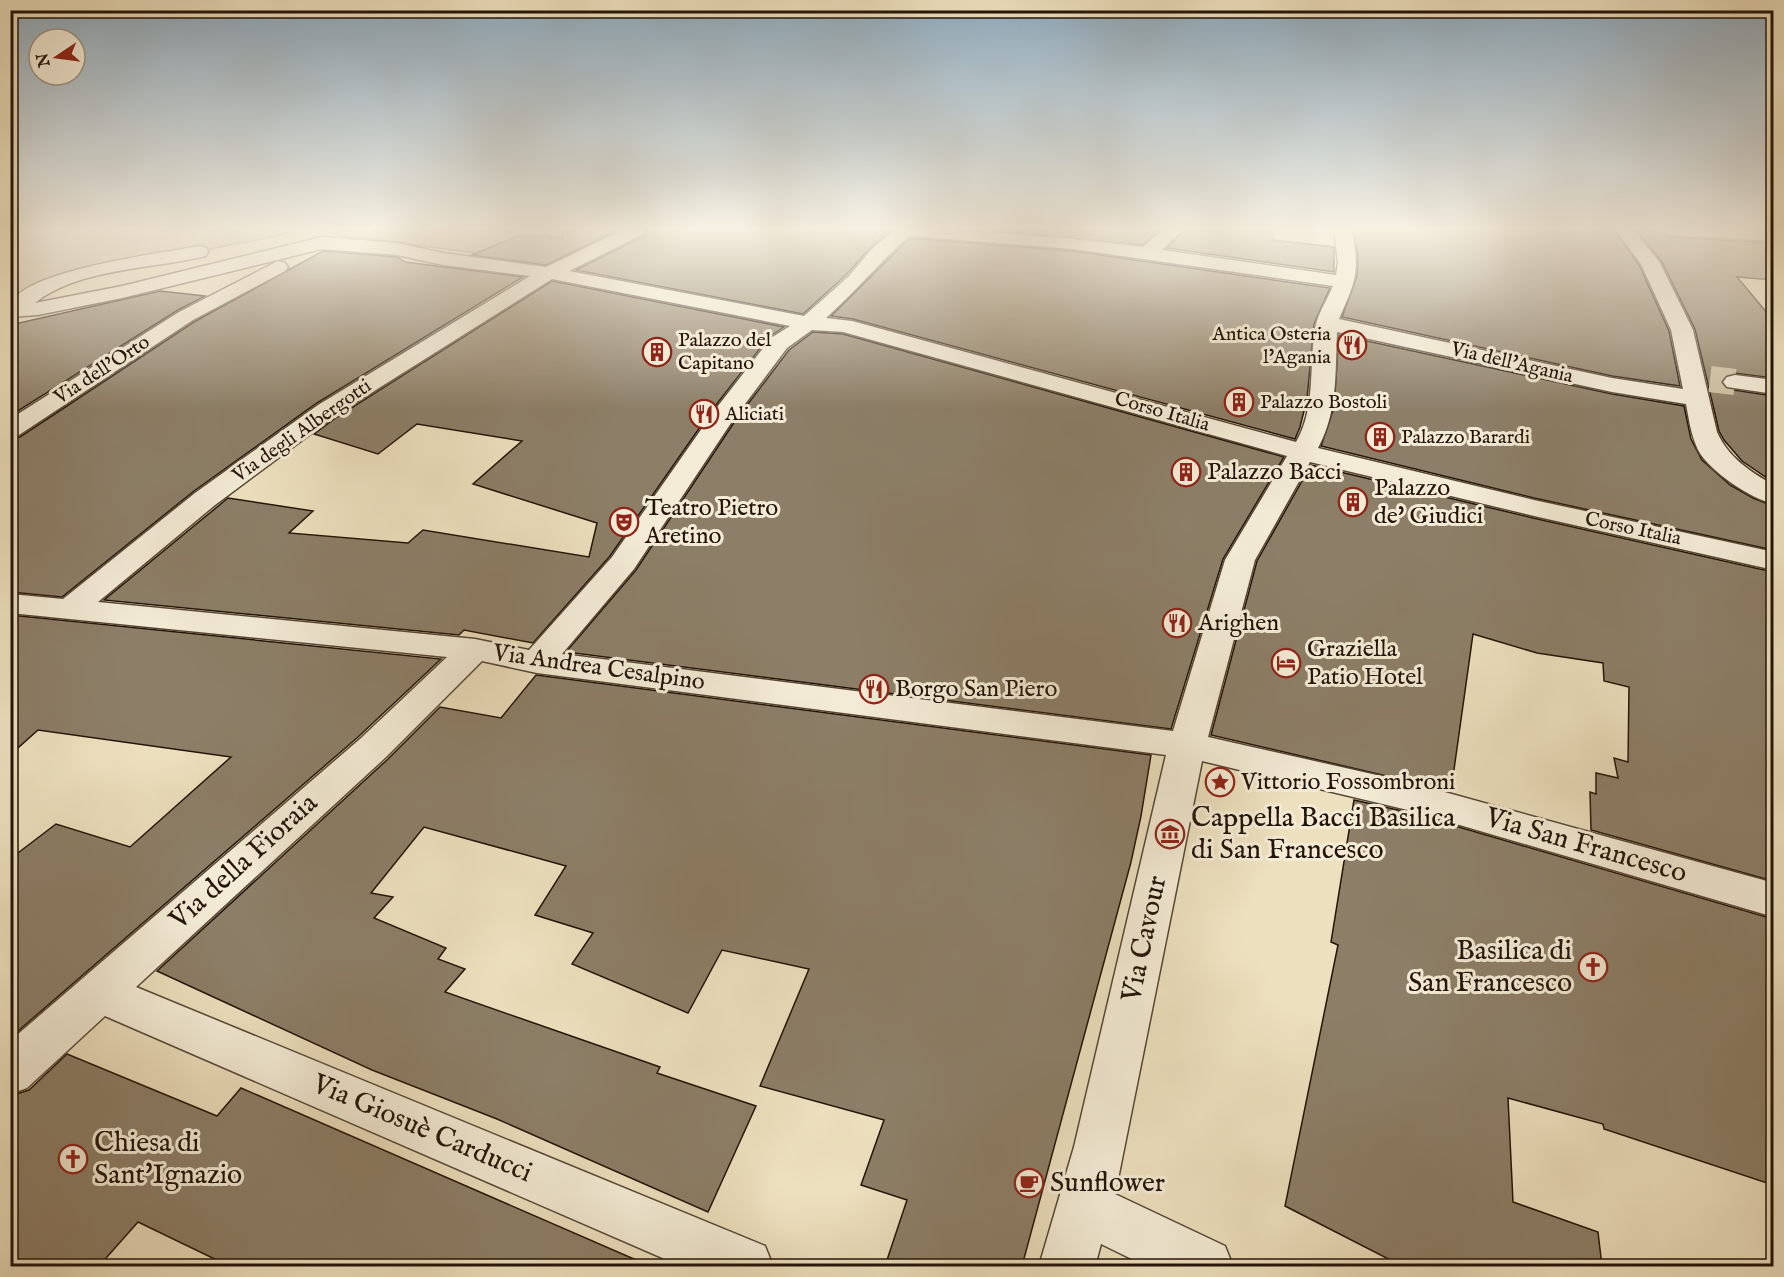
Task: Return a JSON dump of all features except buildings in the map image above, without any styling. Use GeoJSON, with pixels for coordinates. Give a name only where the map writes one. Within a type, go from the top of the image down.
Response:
{"type":"FeatureCollection","features":[{"type":"Feature","properties":{"kind":"street"},"geometry":{"type":"LineString","coordinates":[[12,312],[39,290]]}},
{"type":"Feature","properties":{"kind":"street"},"geometry":{"type":"LineString","coordinates":[[12,312],[38,309],[129,290]]}},
{"type":"Feature","properties":{"kind":"street"},"geometry":{"type":"LineString","coordinates":[[168,290],[219,298]]}},
{"type":"Feature","properties":{"kind":"street","name":"Via dell'Orto"},"geometry":{"type":"LineString","coordinates":[[10,430],[186,316],[235,290]]}},
{"type":"Feature","properties":{"kind":"street","name":"Via degli Albergotti"},"geometry":{"type":"LineString","coordinates":[[69,610],[205,499],[327,410],[522,290]]}},
{"type":"Feature","properties":{"kind":"street","name":"Corso Italia"},"geometry":{"type":"LineString","coordinates":[[635,290],[808,323],[844,326],[1303,452],[1534,508],[1773,561]]}},
{"type":"Feature","properties":{"kind":"street"},"geometry":{"type":"LineString","coordinates":[[537,662],[623,563],[723,416],[779,343],[808,323],[845,290]]}},
{"type":"Feature","properties":{"kind":"street","name":"Via Cavour"},"geometry":{"type":"LineString","coordinates":[[1067,1266],[1085,1208],[1187,745],[1240,560],[1313,435],[1321,410],[1327,323],[1342,290]]}},
{"type":"Feature","properties":{"kind":"street"},"geometry":{"type":"LineString","coordinates":[[1663,290],[1682,330],[1700,384],[1704,432],[1712,451],[1744,480],[1773,496]]}},
{"type":"Feature","properties":{"kind":"street","name":"Via dell'Agania"},"geometry":{"type":"LineString","coordinates":[[1327,323],[1612,385],[1700,384]]}},
{"type":"Feature","properties":{"kind":"street"},"geometry":{"type":"LineString","coordinates":[[1735,382],[1773,387]]}},
{"type":"Feature","properties":{"kind":"street","name":"Via Andrea Cesalpino"},"geometry":{"type":"LineString","coordinates":[[19,611],[69,610],[475,649],[537,662],[1187,745]]}},
{"type":"Feature","properties":{"kind":"street","name":"Via della Fioraia"},"geometry":{"type":"LineString","coordinates":[[10,1072],[373,748],[475,649]]}},
{"type":"Feature","properties":{"kind":"street","name":"Via San Francesco"},"geometry":{"type":"LineString","coordinates":[[1187,745],[1412,797],[1773,900]]}},
{"type":"Feature","properties":{"kind":"street","name":"Via Giosuè Carducci"},"geometry":{"type":"LineString","coordinates":[[98,992],[745,1266]]}},
{"type":"Feature","properties":{"kind":"street"},"geometry":{"type":"LineString","coordinates":[[1085,1208],[1205,1266]]}},
{"type":"Feature","properties":{"kind":"shaded area"},"geometry":{"type":"Polygon","coordinates":[[[11,290],[47,290],[29,298],[11,297],[11,290]]]}},
{"type":"Feature","properties":{"kind":"tunnel"},"geometry":{"type":"LineString","coordinates":[[1710,379],[1735,382]]}},
{"type":"Feature","properties":{"kind":"place","name":"Antica Osteria l'Agania"},"geometry":{"type":"Point","coordinates":[1352,345]}},
{"type":"Feature","properties":{"kind":"place","name":"Palazzo del Capitano"},"geometry":{"type":"Point","coordinates":[657,352]}},
{"type":"Feature","properties":{"kind":"place","name":"Palazzo Bostoli"},"geometry":{"type":"Point","coordinates":[1239,402]}},
{"type":"Feature","properties":{"kind":"place","name":"Aliciati"},"geometry":{"type":"Point","coordinates":[704,414]}},
{"type":"Feature","properties":{"kind":"place","name":"Palazzo Barardi"},"geometry":{"type":"Point","coordinates":[1380,437]}},
{"type":"Feature","properties":{"kind":"place","name":"Palazzo Bacci"},"geometry":{"type":"Point","coordinates":[1186,472]}},
{"type":"Feature","properties":{"kind":"place","name":"Palazzo de' Giudici"},"geometry":{"type":"Point","coordinates":[1353,502]}},
{"type":"Feature","properties":{"kind":"place","name":"Teatro Pietro Aretino"},"geometry":{"type":"Point","coordinates":[624,522]}},
{"type":"Feature","properties":{"kind":"place","name":"Arighen"},"geometry":{"type":"Point","coordinates":[1177,623]}},
{"type":"Feature","properties":{"kind":"place","name":"Graziella Patio Hotel"},"geometry":{"type":"Point","coordinates":[1286,663]}},
{"type":"Feature","properties":{"kind":"place","name":"Borgo San Piero"},"geometry":{"type":"Point","coordinates":[874,689]}},
{"type":"Feature","properties":{"kind":"place","name":"Vittorio Fossombroni"},"geometry":{"type":"Point","coordinates":[1220,782]}},
{"type":"Feature","properties":{"kind":"place","name":"Cappella Bacci Basilica di San Francesco"},"geometry":{"type":"Point","coordinates":[1170,834]}},
{"type":"Feature","properties":{"kind":"place","name":"Basilica di San Francesco"},"geometry":{"type":"Point","coordinates":[1593,967]}},
{"type":"Feature","properties":{"kind":"place","name":"Chiesa di Sant'Ignazio"},"geometry":{"type":"Point","coordinates":[73,1159]}},
{"type":"Feature","properties":{"kind":"place","name":"Sunflower"},"geometry":{"type":"Point","coordinates":[1029,1183]}}]}
